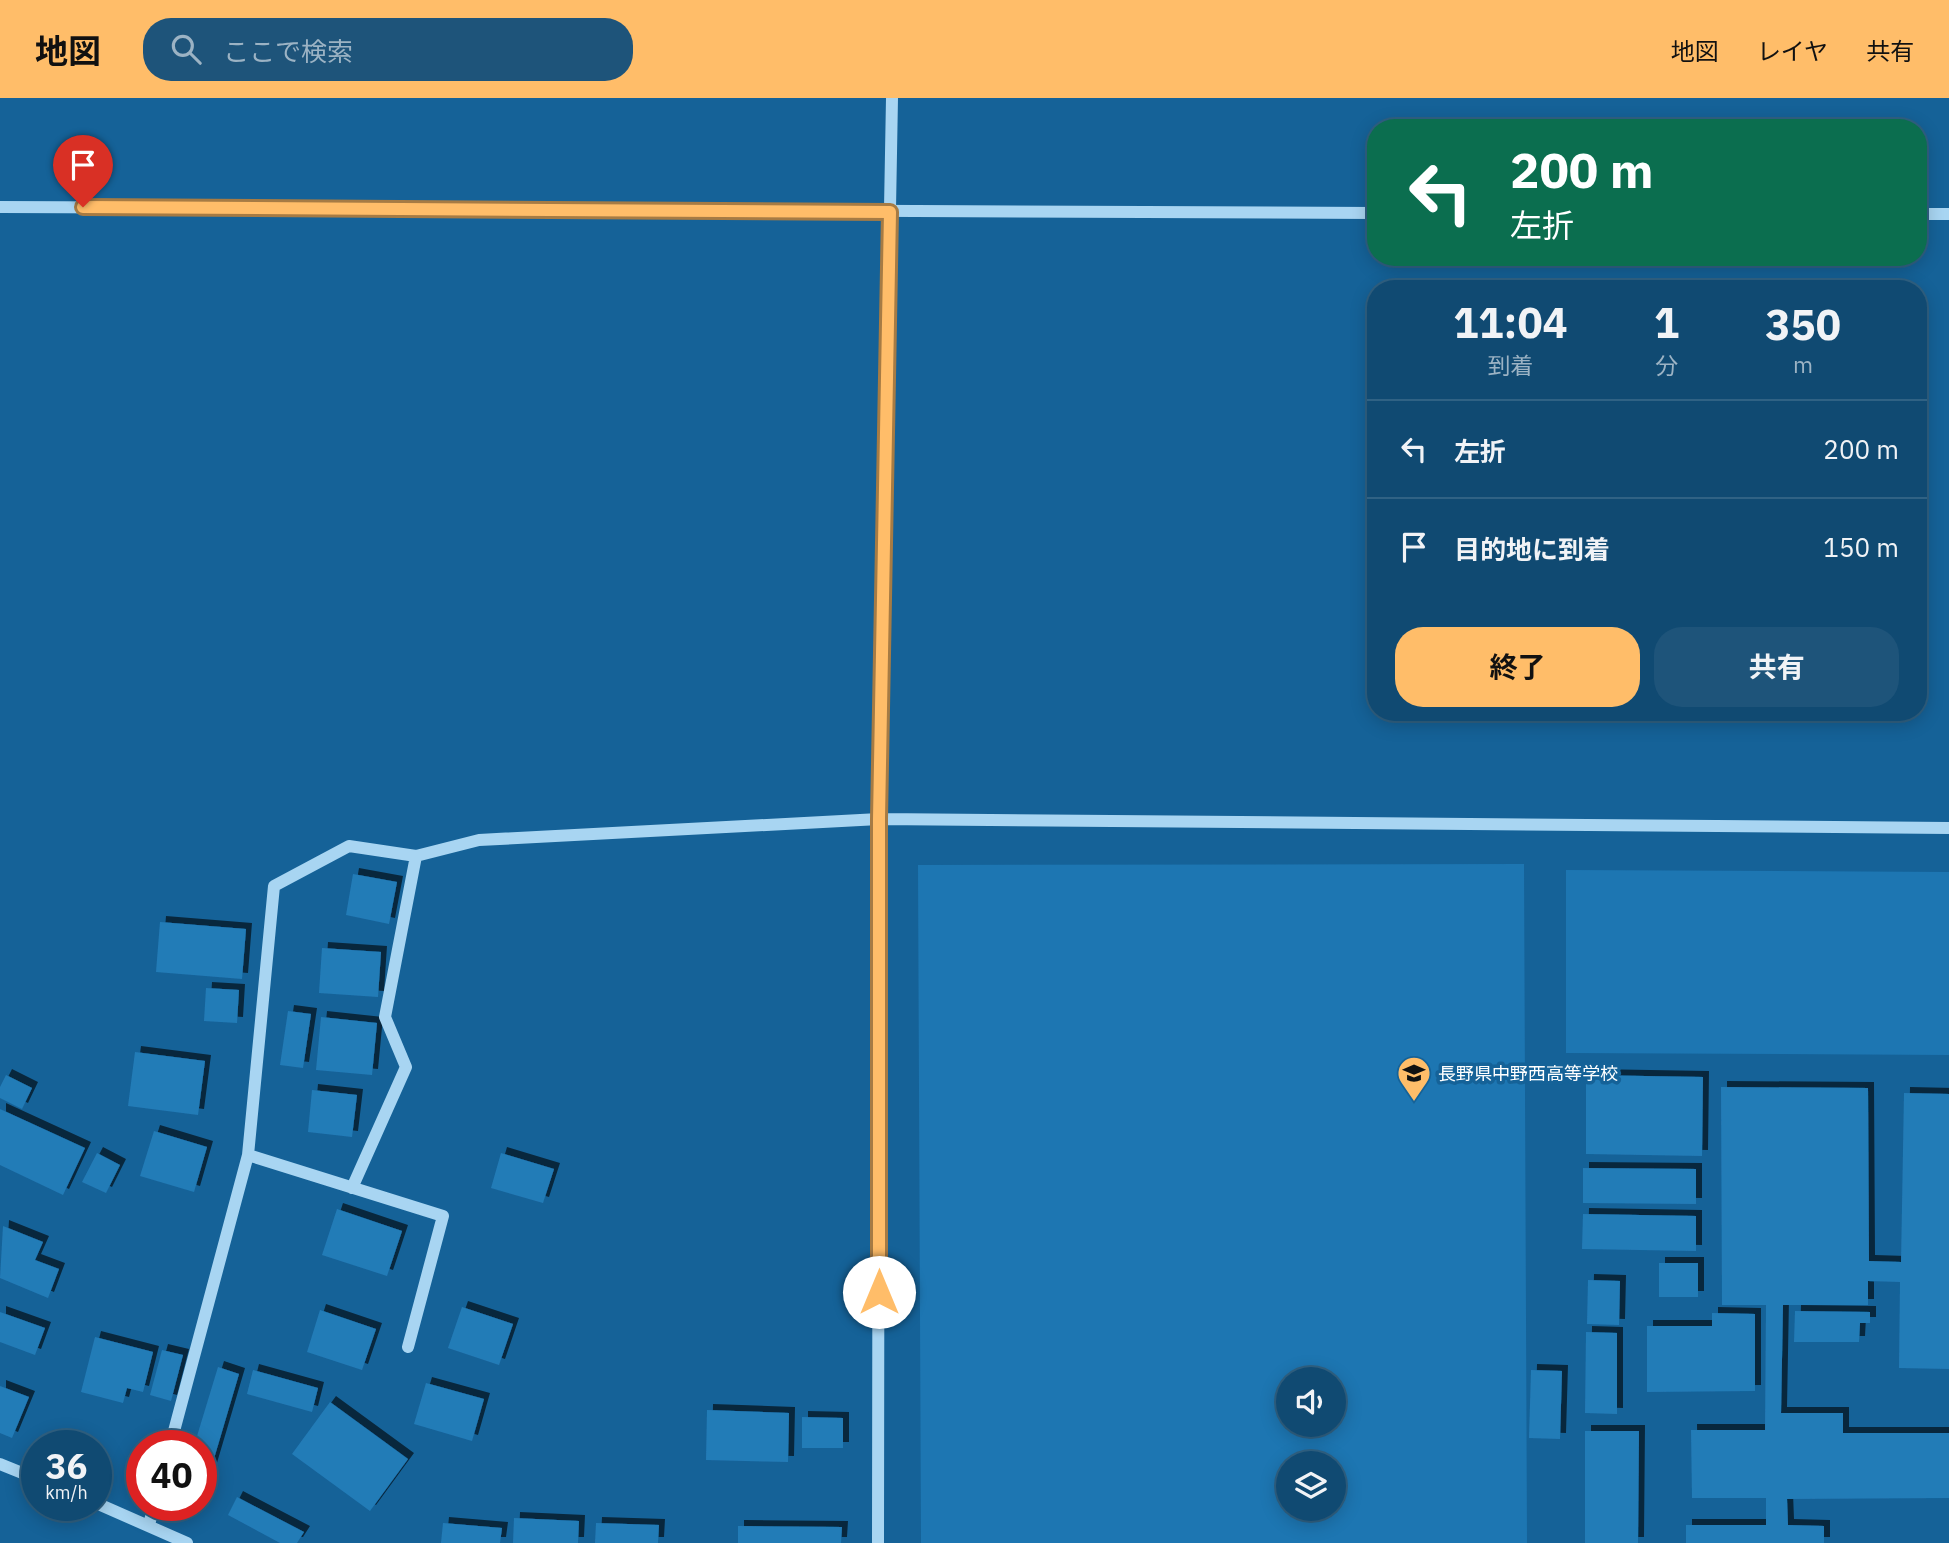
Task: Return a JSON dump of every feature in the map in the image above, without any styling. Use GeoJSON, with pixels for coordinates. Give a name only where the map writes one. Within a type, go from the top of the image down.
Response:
{"type":"FeatureCollection","features":[{"type":"Feature","properties":{"kind":"street"},"geometry":{"type":"LineString","coordinates":[[878,1543],[879,819],[892,98]]}},
{"type":"Feature","properties":{"kind":"street"},"geometry":{"type":"LineString","coordinates":[[0,206],[1367,213]]}},
{"type":"Feature","properties":{"kind":"street"},"geometry":{"type":"LineString","coordinates":[[1927,214],[1949,214]]}},
{"type":"Feature","properties":{"kind":"street"},"geometry":{"type":"LineString","coordinates":[[174,1430],[247,1156],[274,886],[349,846],[416,856],[480,840],[879,819],[1949,828]]}},
{"type":"Feature","properties":{"kind":"street"},"geometry":{"type":"LineString","coordinates":[[352,1188],[406,1067],[385,1017],[416,856]]}},
{"type":"Feature","properties":{"kind":"street"},"geometry":{"type":"LineString","coordinates":[[247,1156],[443,1216],[408,1347]]}},
{"type":"Feature","properties":{"kind":"street"},"geometry":{"type":"LineString","coordinates":[[0,1464],[21,1473]]}},
{"type":"Feature","properties":{"kind":"street"},"geometry":{"type":"LineString","coordinates":[[112,1510],[187,1543]]}},
{"type":"Feature","properties":{"kind":"street"},"geometry":{"type":"LineString","coordinates":[[149,1525],[150,1521]]}},
{"type":"Feature","properties":{"kind":"shaded area"},"geometry":{"type":"Polygon","coordinates":[[[1524,864],[1527,1543],[921,1543],[918,865],[1524,864]]]}},
{"type":"Feature","properties":{"kind":"shaded area"},"geometry":{"type":"Polygon","coordinates":[[[1566,870],[1949,872],[1949,1055],[1566,1053],[1566,870]]]}},
{"type":"Feature","properties":{"kind":"building"},"geometry":{"type":"Polygon","coordinates":[[[353,874],[397,882],[389,924],[346,915],[353,874]]]}},
{"type":"Feature","properties":{"kind":"building"},"geometry":{"type":"Polygon","coordinates":[[[160,922],[246,929],[242,979],[156,972],[160,922]]]}},
{"type":"Feature","properties":{"kind":"building"},"geometry":{"type":"Polygon","coordinates":[[[322,948],[381,952],[378,997],[319,993],[322,948]]]}},
{"type":"Feature","properties":{"kind":"building"},"geometry":{"type":"Polygon","coordinates":[[[206,988],[239,990],[237,1023],[204,1021],[206,988]]]}},
{"type":"Feature","properties":{"kind":"building"},"geometry":{"type":"Polygon","coordinates":[[[288,1011],[311,1014],[303,1068],[280,1065],[288,1011]]]}},
{"type":"Feature","properties":{"kind":"building"},"geometry":{"type":"Polygon","coordinates":[[[321,1017],[377,1023],[372,1075],[316,1070],[321,1017]]]}},
{"type":"Feature","properties":{"kind":"building"},"geometry":{"type":"Polygon","coordinates":[[[135,1052],[205,1061],[198,1115],[128,1106],[135,1052]]]}},
{"type":"Feature","properties":{"kind":"building"},"geometry":{"type":"Polygon","coordinates":[[[6,1075],[32,1088],[22,1109],[0,1098],[0,1087],[6,1075]]]}},
{"type":"Feature","properties":{"kind":"building"},"geometry":{"type":"Polygon","coordinates":[[[1586,1075],[1703,1077],[1702,1156],[1586,1154],[1586,1075]]]}},
{"type":"Feature","properties":{"kind":"building"},"geometry":{"type":"Polygon","coordinates":[[[1721,1087],[1868,1088],[1869,1261],[1901,1262],[1904,1093],[1949,1094],[1949,1369],[1899,1368],[1900,1282],[1868,1281],[1868,1305],[1783,1305],[1781,1413],[1843,1413],[1843,1433],[1949,1433],[1949,1498],[1787,1499],[1788,1525],[1824,1526],[1824,1543],[1686,1543],[1686,1525],[1766,1525],[1766,1498],[1692,1498],[1691,1430],[1765,1430],[1766,1305],[1722,1305],[1721,1087]]]}},
{"type":"Feature","properties":{"kind":"building"},"geometry":{"type":"Polygon","coordinates":[[[312,1090],[357,1095],[352,1137],[308,1132],[312,1090]]]}},
{"type":"Feature","properties":{"kind":"building"},"geometry":{"type":"Polygon","coordinates":[[[0,1109],[85,1148],[63,1195],[0,1165],[0,1109]]]}},
{"type":"Feature","properties":{"kind":"building"},"geometry":{"type":"Polygon","coordinates":[[[154,1131],[207,1147],[194,1192],[140,1176],[154,1131]]]}},
{"type":"Feature","properties":{"kind":"building"},"geometry":{"type":"Polygon","coordinates":[[[97,1153],[120,1165],[106,1193],[82,1182],[97,1153]]]}},
{"type":"Feature","properties":{"kind":"building"},"geometry":{"type":"Polygon","coordinates":[[[501,1153],[554,1169],[543,1203],[491,1188],[501,1153]]]}},
{"type":"Feature","properties":{"kind":"building"},"geometry":{"type":"Polygon","coordinates":[[[1583,1168],[1696,1169],[1696,1204],[1583,1203],[1583,1168]]]}},
{"type":"Feature","properties":{"kind":"building"},"geometry":{"type":"Polygon","coordinates":[[[337,1209],[402,1231],[387,1276],[322,1255],[337,1209]]]}},
{"type":"Feature","properties":{"kind":"building"},"geometry":{"type":"Polygon","coordinates":[[[1583,1214],[1696,1216],[1696,1251],[1582,1249],[1583,1214]]]}},
{"type":"Feature","properties":{"kind":"building"},"geometry":{"type":"Polygon","coordinates":[[[3,1226],[43,1242],[35,1260],[59,1269],[48,1298],[0,1278],[3,1226]]]}},
{"type":"Feature","properties":{"kind":"building"},"geometry":{"type":"Polygon","coordinates":[[[1659,1263],[1698,1263],[1698,1297],[1659,1297],[1659,1263]]]}},
{"type":"Feature","properties":{"kind":"building"},"geometry":{"type":"Polygon","coordinates":[[[1588,1280],[1620,1281],[1619,1325],[1587,1324],[1588,1280]]]}},
{"type":"Feature","properties":{"kind":"building"},"geometry":{"type":"Polygon","coordinates":[[[462,1307],[513,1324],[499,1365],[448,1348],[462,1307]]]}},
{"type":"Feature","properties":{"kind":"building"},"geometry":{"type":"Polygon","coordinates":[[[320,1310],[376,1329],[362,1370],[307,1352],[320,1310]]]}},
{"type":"Feature","properties":{"kind":"building"},"geometry":{"type":"Polygon","coordinates":[[[1795,1311],[1870,1312],[1870,1323],[1860,1323],[1859,1342],[1794,1342],[1795,1311]]]}},
{"type":"Feature","properties":{"kind":"building"},"geometry":{"type":"Polygon","coordinates":[[[0,1312],[45,1328],[35,1355],[0,1342],[0,1312]]]}},
{"type":"Feature","properties":{"kind":"building"},"geometry":{"type":"Polygon","coordinates":[[[1712,1313],[1755,1314],[1755,1391],[1647,1392],[1647,1326],[1712,1326],[1712,1313]]]}},
{"type":"Feature","properties":{"kind":"building"},"geometry":{"type":"Polygon","coordinates":[[[1586,1332],[1617,1333],[1617,1414],[1585,1413],[1586,1332]]]}},
{"type":"Feature","properties":{"kind":"building"},"geometry":{"type":"Polygon","coordinates":[[[95,1337],[153,1352],[143,1392],[127,1388],[123,1403],[81,1392],[95,1337]]]}},
{"type":"Feature","properties":{"kind":"building"},"geometry":{"type":"Polygon","coordinates":[[[162,1350],[183,1355],[171,1401],[150,1395],[162,1350]]]}},
{"type":"Feature","properties":{"kind":"building"},"geometry":{"type":"Polygon","coordinates":[[[218,1367],[239,1374],[217,1448],[217,1430],[199,1430],[218,1367]]]}},
{"type":"Feature","properties":{"kind":"building"},"geometry":{"type":"Polygon","coordinates":[[[253,1370],[318,1388],[312,1412],[247,1394],[253,1370]]]}},
{"type":"Feature","properties":{"kind":"building"},"geometry":{"type":"Polygon","coordinates":[[[1531,1370],[1562,1371],[1560,1439],[1529,1438],[1531,1370]]]}},
{"type":"Feature","properties":{"kind":"building"},"geometry":{"type":"Polygon","coordinates":[[[426,1383],[484,1399],[472,1441],[414,1424],[426,1383]]]}},
{"type":"Feature","properties":{"kind":"building"},"geometry":{"type":"Polygon","coordinates":[[[0,1386],[29,1397],[12,1438],[0,1433],[0,1386]]]}},
{"type":"Feature","properties":{"kind":"building"},"geometry":{"type":"Polygon","coordinates":[[[330,1402],[408,1459],[370,1511],[292,1454],[330,1402]]]}},
{"type":"Feature","properties":{"kind":"building"},"geometry":{"type":"Polygon","coordinates":[[[707,1410],[789,1413],[788,1462],[706,1460],[707,1410]]]}},
{"type":"Feature","properties":{"kind":"building"},"geometry":{"type":"Polygon","coordinates":[[[802,1417],[843,1418],[843,1448],[802,1448],[802,1417]]]}},
{"type":"Feature","properties":{"kind":"building"},"geometry":{"type":"Polygon","coordinates":[[[1585,1431],[1639,1431],[1638,1543],[1585,1543],[1585,1431]]]}},
{"type":"Feature","properties":{"kind":"building"},"geometry":{"type":"Polygon","coordinates":[[[237,1497],[304,1532],[297,1543],[280,1543],[228,1515],[237,1497]]]}},
{"type":"Feature","properties":{"kind":"building"},"geometry":{"type":"Polygon","coordinates":[[[514,1518],[579,1521],[578,1543],[513,1543],[514,1518]]]}},
{"type":"Feature","properties":{"kind":"building"},"geometry":{"type":"Polygon","coordinates":[[[443,1523],[502,1528],[500,1543],[441,1543],[443,1523]]]}},
{"type":"Feature","properties":{"kind":"building"},"geometry":{"type":"Polygon","coordinates":[[[596,1523],[659,1525],[658,1543],[595,1543],[596,1523]]]}},
{"type":"Feature","properties":{"kind":"building"},"geometry":{"type":"Polygon","coordinates":[[[738,1526],[842,1527],[841,1543],[738,1543],[738,1526]]]}},
{"type":"Feature","properties":{"kind":"place","name":"長野県中野西高等学校"},"geometry":{"type":"Point","coordinates":[1414,1103]}},
{"type":"Feature","properties":{"kind":"route"},"geometry":{"type":"LineString","coordinates":[[83,207],[890,212],[879,819],[879,1292]]}}]}
